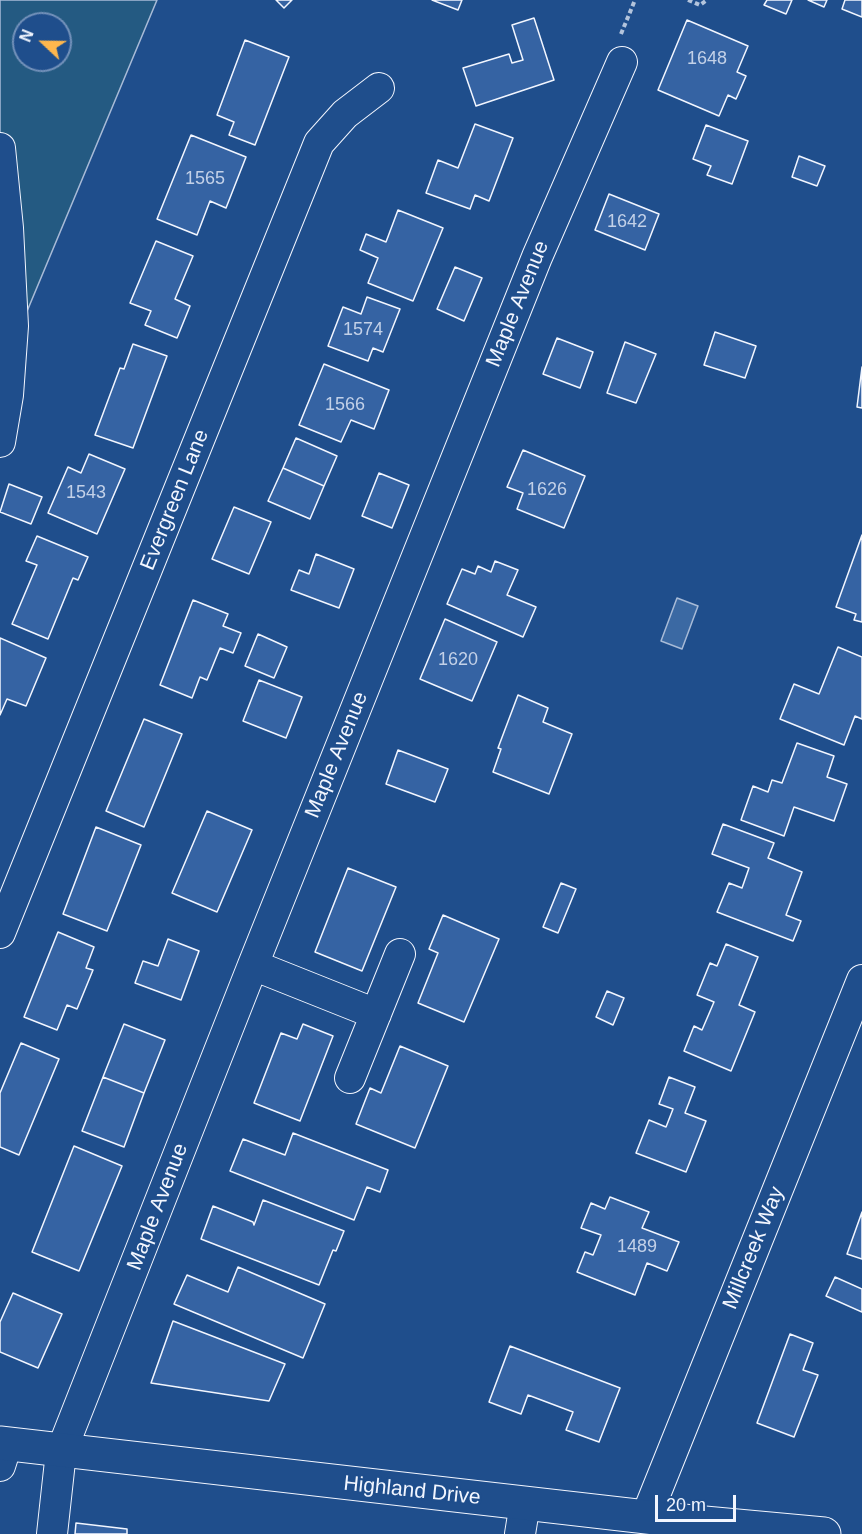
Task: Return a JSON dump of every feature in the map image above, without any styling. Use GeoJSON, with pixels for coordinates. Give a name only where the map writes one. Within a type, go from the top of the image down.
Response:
{"type":"FeatureCollection","features":[{"type":"Feature","properties":{"kind":"main road","name":"Highland Drive"},"geometry":{"type":"LineString","coordinates":[[2,1451],[61,1452],[523,1519],[663,1524],[824,1534]]}},
{"type":"Feature","properties":{"kind":"street","name":"Maple Avenue"},"geometry":{"type":"LineString","coordinates":[[52,1534],[61,1452],[253,965],[537,257],[622,62]]}},
{"type":"Feature","properties":{"kind":"street","name":"Evergreen Lane"},"geometry":{"type":"LineString","coordinates":[[0,933],[319,142],[345,114],[379,88]]}},
{"type":"Feature","properties":{"kind":"street"},"geometry":{"type":"LineString","coordinates":[[0,148],[8,228],[13,326],[8,395],[0,441]]}},
{"type":"Feature","properties":{"kind":"street"},"geometry":{"type":"LineString","coordinates":[[350,1078],[400,954]]}},
{"type":"Feature","properties":{"kind":"street"},"geometry":{"type":"LineString","coordinates":[[253,965],[376,1014]]}},
{"type":"Feature","properties":{"kind":"street","name":"Millcreek Way"},"geometry":{"type":"LineString","coordinates":[[663,1524],[859,996]]}},
{"type":"Feature","properties":{"kind":"path"},"geometry":{"type":"LineString","coordinates":[[622,62],[615,49],[635,0]]}},
{"type":"Feature","properties":{"kind":"path"},"geometry":{"type":"LineString","coordinates":[[688,0],[700,5],[707,0]]}},
{"type":"Feature","properties":{"kind":"shaded area"},"geometry":{"type":"Polygon","coordinates":[[[0,0],[157,0],[0,376],[0,0]]]}},
{"type":"Feature","properties":{"kind":"shaded area"},"geometry":{"type":"Polygon","coordinates":[[[677,598],[698,606],[682,649],[661,641],[677,598]]]}},
{"type":"Feature","properties":{"kind":"building"},"geometry":{"type":"Polygon","coordinates":[[[276,0],[292,0],[284,8],[276,0]]]}},
{"type":"Feature","properties":{"kind":"building"},"geometry":{"type":"Polygon","coordinates":[[[432,0],[462,0],[458,10],[432,0]]]}},
{"type":"Feature","properties":{"kind":"building"},"geometry":{"type":"Polygon","coordinates":[[[767,0],[792,0],[786,14],[764,5],[767,0]]]}},
{"type":"Feature","properties":{"kind":"building"},"geometry":{"type":"Polygon","coordinates":[[[808,0],[827,0],[824,7],[808,0]]]}},
{"type":"Feature","properties":{"kind":"building"},"geometry":{"type":"Polygon","coordinates":[[[845,0],[862,0],[862,17],[842,9],[845,0]]]}},
{"type":"Feature","properties":{"kind":"building"},"geometry":{"type":"Polygon","coordinates":[[[534,18],[554,80],[476,106],[463,68],[509,54],[512,63],[523,60],[512,25],[534,18]]]}},
{"type":"Feature","properties":{"kind":"building"},"geometry":{"type":"Polygon","coordinates":[[[687,20],[748,46],[737,72],[746,76],[736,99],[728,95],[719,116],[658,90],[687,20]]]}},
{"type":"Feature","properties":{"kind":"building"},"geometry":{"type":"Polygon","coordinates":[[[245,40],[289,57],[255,145],[229,135],[234,122],[217,115],[245,40]]]}},
{"type":"Feature","properties":{"kind":"building"},"geometry":{"type":"Polygon","coordinates":[[[475,124],[513,138],[489,201],[475,195],[470,209],[426,193],[438,160],[458,168],[475,124]]]}},
{"type":"Feature","properties":{"kind":"building"},"geometry":{"type":"Polygon","coordinates":[[[706,125],[748,141],[732,184],[707,175],[711,166],[693,159],[706,125]]]}},
{"type":"Feature","properties":{"kind":"building"},"geometry":{"type":"Polygon","coordinates":[[[191,135],[246,157],[226,208],[210,201],[197,235],[157,219],[191,135]]]}},
{"type":"Feature","properties":{"kind":"building"},"geometry":{"type":"Polygon","coordinates":[[[799,156],[825,166],[817,186],[792,177],[799,156]]]}},
{"type":"Feature","properties":{"kind":"building"},"geometry":{"type":"Polygon","coordinates":[[[609,194],[659,214],[645,250],[595,230],[609,194]]]}},
{"type":"Feature","properties":{"kind":"building"},"geometry":{"type":"Polygon","coordinates":[[[398,210],[443,228],[413,301],[368,283],[378,258],[360,250],[366,234],[386,242],[398,210]]]}},
{"type":"Feature","properties":{"kind":"building"},"geometry":{"type":"Polygon","coordinates":[[[156,241],[193,256],[175,299],[190,306],[177,338],[145,325],[151,311],[130,303],[156,241]]]}},
{"type":"Feature","properties":{"kind":"building"},"geometry":{"type":"Polygon","coordinates":[[[455,267],[482,278],[464,321],[437,309],[455,267]]]}},
{"type":"Feature","properties":{"kind":"building"},"geometry":{"type":"Polygon","coordinates":[[[367,297],[400,309],[383,352],[373,348],[368,361],[328,346],[343,307],[361,314],[367,297]]]}},
{"type":"Feature","properties":{"kind":"building"},"geometry":{"type":"Polygon","coordinates":[[[715,332],[756,346],[745,378],[704,365],[715,332]]]}},
{"type":"Feature","properties":{"kind":"building"},"geometry":{"type":"Polygon","coordinates":[[[557,338],[593,352],[580,388],[543,374],[557,338]]]}},
{"type":"Feature","properties":{"kind":"building"},"geometry":{"type":"Polygon","coordinates":[[[625,342],[656,354],[636,403],[607,393],[625,342]]]}},
{"type":"Feature","properties":{"kind":"building"},"geometry":{"type":"Polygon","coordinates":[[[133,344],[167,356],[133,448],[95,435],[120,368],[124,369],[133,344]]]}},
{"type":"Feature","properties":{"kind":"building"},"geometry":{"type":"Polygon","coordinates":[[[324,364],[389,390],[374,429],[351,420],[341,442],[299,425],[324,364]]]}},
{"type":"Feature","properties":{"kind":"building"},"geometry":{"type":"Polygon","coordinates":[[[862,367],[862,408],[857,407],[862,367]]]}},
{"type":"Feature","properties":{"kind":"building"},"geometry":{"type":"Polygon","coordinates":[[[296,438],[337,456],[324,486],[283,468],[296,438]]]}},
{"type":"Feature","properties":{"kind":"building"},"geometry":{"type":"Polygon","coordinates":[[[523,450],[585,476],[564,528],[517,509],[523,493],[507,487],[523,450]]]}},
{"type":"Feature","properties":{"kind":"building"},"geometry":{"type":"Polygon","coordinates":[[[89,454],[125,469],[97,534],[48,513],[68,467],[81,473],[89,454]]]}},
{"type":"Feature","properties":{"kind":"building"},"geometry":{"type":"Polygon","coordinates":[[[283,468],[324,486],[310,519],[268,501],[283,468]]]}},
{"type":"Feature","properties":{"kind":"building"},"geometry":{"type":"Polygon","coordinates":[[[379,473],[409,485],[392,528],[362,516],[379,473]]]}},
{"type":"Feature","properties":{"kind":"building"},"geometry":{"type":"Polygon","coordinates":[[[9,484],[42,497],[31,524],[0,512],[9,484]]]}},
{"type":"Feature","properties":{"kind":"building"},"geometry":{"type":"Polygon","coordinates":[[[234,507],[271,522],[249,574],[212,559],[234,507]]]}},
{"type":"Feature","properties":{"kind":"building"},"geometry":{"type":"Polygon","coordinates":[[[862,535],[862,622],[854,620],[856,614],[836,607],[862,535]]]}},
{"type":"Feature","properties":{"kind":"building"},"geometry":{"type":"Polygon","coordinates":[[[37,536],[88,557],[78,580],[73,578],[48,639],[12,624],[37,565],[26,561],[37,536]]]}},
{"type":"Feature","properties":{"kind":"building"},"geometry":{"type":"Polygon","coordinates":[[[316,554],[354,569],[339,608],[291,590],[299,570],[309,574],[316,554]]]}},
{"type":"Feature","properties":{"kind":"building"},"geometry":{"type":"Polygon","coordinates":[[[495,561],[518,570],[507,595],[536,607],[523,637],[447,604],[462,569],[475,574],[478,566],[491,572],[495,561]]]}},
{"type":"Feature","properties":{"kind":"building"},"geometry":{"type":"Polygon","coordinates":[[[193,600],[228,614],[223,626],[241,633],[233,653],[220,648],[207,680],[200,677],[192,698],[160,685],[193,600]]]}},
{"type":"Feature","properties":{"kind":"building"},"geometry":{"type":"Polygon","coordinates":[[[445,619],[497,642],[472,701],[420,679],[445,619]]]}},
{"type":"Feature","properties":{"kind":"building"},"geometry":{"type":"Polygon","coordinates":[[[258,634],[287,647],[274,678],[245,666],[258,634]]]}},
{"type":"Feature","properties":{"kind":"building"},"geometry":{"type":"Polygon","coordinates":[[[0,638],[46,658],[26,706],[7,699],[0,715],[0,638]]]}},
{"type":"Feature","properties":{"kind":"building"},"geometry":{"type":"Polygon","coordinates":[[[838,647],[862,657],[862,719],[855,716],[844,745],[780,719],[794,684],[819,694],[838,647]]]}},
{"type":"Feature","properties":{"kind":"building"},"geometry":{"type":"Polygon","coordinates":[[[259,680],[302,697],[286,738],[243,721],[259,680]]]}},
{"type":"Feature","properties":{"kind":"building"},"geometry":{"type":"Polygon","coordinates":[[[518,695],[548,708],[543,722],[572,734],[549,794],[493,772],[501,749],[498,748],[518,695]]]}},
{"type":"Feature","properties":{"kind":"building"},"geometry":{"type":"Polygon","coordinates":[[[144,719],[182,734],[144,827],[106,811],[144,719]]]}},
{"type":"Feature","properties":{"kind":"building"},"geometry":{"type":"Polygon","coordinates":[[[797,743],[834,756],[827,777],[847,784],[834,821],[794,807],[784,836],[741,820],[753,786],[768,792],[772,780],[782,783],[797,743]]]}},
{"type":"Feature","properties":{"kind":"building"},"geometry":{"type":"Polygon","coordinates":[[[398,750],[448,769],[435,802],[386,784],[398,750]]]}},
{"type":"Feature","properties":{"kind":"building"},"geometry":{"type":"Polygon","coordinates":[[[207,811],[252,830],[217,912],[172,893],[207,811]]]}},
{"type":"Feature","properties":{"kind":"building"},"geometry":{"type":"Polygon","coordinates":[[[723,824],[774,843],[768,858],[802,872],[786,915],[801,921],[793,941],[717,912],[729,883],[742,888],[749,868],[712,854],[723,824]]]}},
{"type":"Feature","properties":{"kind":"building"},"geometry":{"type":"Polygon","coordinates":[[[96,827],[141,845],[107,931],[63,914],[96,827]]]}},
{"type":"Feature","properties":{"kind":"building"},"geometry":{"type":"Polygon","coordinates":[[[348,868],[396,887],[362,971],[315,952],[348,868]]]}},
{"type":"Feature","properties":{"kind":"building"},"geometry":{"type":"Polygon","coordinates":[[[561,883],[576,889],[558,933],[543,927],[561,883]]]}},
{"type":"Feature","properties":{"kind":"building"},"geometry":{"type":"Polygon","coordinates":[[[443,915],[499,939],[464,1022],[418,1003],[438,953],[429,949],[443,915]]]}},
{"type":"Feature","properties":{"kind":"building"},"geometry":{"type":"Polygon","coordinates":[[[58,932],[94,947],[86,968],[93,970],[77,1009],[67,1005],[57,1030],[24,1017],[58,932]]]}},
{"type":"Feature","properties":{"kind":"building"},"geometry":{"type":"Polygon","coordinates":[[[168,939],[199,951],[181,1000],[135,983],[143,961],[158,966],[168,939]]]}},
{"type":"Feature","properties":{"kind":"building"},"geometry":{"type":"Polygon","coordinates":[[[726,944],[758,957],[739,1005],[755,1012],[731,1071],[684,1051],[694,1026],[702,1030],[714,1002],[697,995],[710,963],[717,966],[726,944]]]}},
{"type":"Feature","properties":{"kind":"building"},"geometry":{"type":"Polygon","coordinates":[[[607,991],[624,998],[613,1025],[596,1017],[607,991]]]}},
{"type":"Feature","properties":{"kind":"building"},"geometry":{"type":"Polygon","coordinates":[[[124,1024],[165,1040],[144,1093],[103,1077],[124,1024]]]}},
{"type":"Feature","properties":{"kind":"building"},"geometry":{"type":"Polygon","coordinates":[[[303,1024],[333,1036],[300,1121],[254,1103],[281,1033],[297,1039],[303,1024]]]}},
{"type":"Feature","properties":{"kind":"building"},"geometry":{"type":"Polygon","coordinates":[[[21,1043],[59,1059],[19,1155],[0,1147],[0,1093],[21,1043]]]}},
{"type":"Feature","properties":{"kind":"building"},"geometry":{"type":"Polygon","coordinates":[[[400,1046],[448,1066],[415,1148],[356,1124],[370,1088],[381,1093],[400,1046]]]}},
{"type":"Feature","properties":{"kind":"building"},"geometry":{"type":"Polygon","coordinates":[[[103,1077],[144,1093],[124,1147],[82,1131],[103,1077]]]}},
{"type":"Feature","properties":{"kind":"building"},"geometry":{"type":"Polygon","coordinates":[[[669,1077],[695,1087],[685,1113],[706,1121],[686,1172],[636,1153],[649,1120],[666,1127],[673,1109],[659,1104],[669,1077]]]}},
{"type":"Feature","properties":{"kind":"building"},"geometry":{"type":"Polygon","coordinates":[[[293,1133],[388,1170],[380,1192],[367,1187],[354,1220],[230,1171],[243,1139],[285,1155],[293,1133]]]}},
{"type":"Feature","properties":{"kind":"building"},"geometry":{"type":"Polygon","coordinates":[[[74,1146],[122,1166],[79,1271],[32,1252],[74,1146]]]}},
{"type":"Feature","properties":{"kind":"building"},"geometry":{"type":"Polygon","coordinates":[[[610,1197],[649,1212],[642,1228],[679,1242],[667,1271],[647,1263],[635,1295],[577,1272],[585,1252],[593,1255],[601,1235],[581,1228],[591,1203],[605,1209],[610,1197]]]}},
{"type":"Feature","properties":{"kind":"building"},"geometry":{"type":"Polygon","coordinates":[[[263,1200],[344,1231],[336,1251],[333,1250],[319,1285],[201,1239],[213,1206],[253,1222],[254,1225],[263,1200]]]}},
{"type":"Feature","properties":{"kind":"building"},"geometry":{"type":"Polygon","coordinates":[[[862,1212],[862,1259],[847,1254],[862,1212]]]}},
{"type":"Feature","properties":{"kind":"building"},"geometry":{"type":"Polygon","coordinates":[[[238,1267],[325,1304],[303,1358],[174,1304],[187,1275],[228,1292],[238,1267]]]}},
{"type":"Feature","properties":{"kind":"building"},"geometry":{"type":"Polygon","coordinates":[[[835,1277],[862,1289],[862,1312],[826,1296],[835,1277]]]}},
{"type":"Feature","properties":{"kind":"building"},"geometry":{"type":"Polygon","coordinates":[[[13,1293],[62,1314],[38,1368],[0,1352],[0,1322],[13,1293]]]}},
{"type":"Feature","properties":{"kind":"building"},"geometry":{"type":"Polygon","coordinates":[[[173,1321],[285,1364],[269,1401],[151,1383],[173,1321]]]}},
{"type":"Feature","properties":{"kind":"building"},"geometry":{"type":"Polygon","coordinates":[[[790,1334],[813,1343],[803,1370],[818,1375],[794,1437],[757,1423],[790,1334]]]}},
{"type":"Feature","properties":{"kind":"building"},"geometry":{"type":"Polygon","coordinates":[[[510,1346],[620,1388],[599,1442],[566,1430],[573,1412],[528,1395],[521,1414],[489,1402],[510,1346]]]}},
{"type":"Feature","properties":{"kind":"building"},"geometry":{"type":"Polygon","coordinates":[[[76,1523],[127,1529],[127,1534],[75,1534],[76,1523]]]}}]}
